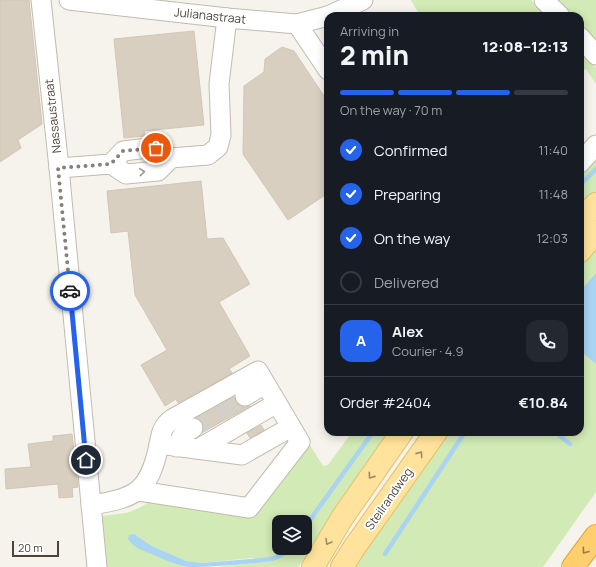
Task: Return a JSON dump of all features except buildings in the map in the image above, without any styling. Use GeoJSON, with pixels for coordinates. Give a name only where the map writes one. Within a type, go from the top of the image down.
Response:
{"type":"FeatureCollection","features":[{"type":"Feature","properties":{"kind":"highway"},"geometry":{"type":"LineString","coordinates":[[574,567],[596,536]]}},
{"type":"Feature","properties":{"kind":"main road"},"geometry":{"type":"LineString","coordinates":[[584,217],[596,204]]}},
{"type":"Feature","properties":{"kind":"main road"},"geometry":{"type":"LineString","coordinates":[[584,246],[596,232]]}},
{"type":"Feature","properties":{"kind":"main road"},"geometry":{"type":"LineString","coordinates":[[313,567],[342,518],[399,436]]}},
{"type":"Feature","properties":{"kind":"main road","name":"Steilrandweg"},"geometry":{"type":"LineString","coordinates":[[342,567],[433,436]]}},
{"type":"Feature","properties":{"kind":"street","name":"Nassaustraat"},"geometry":{"type":"LineString","coordinates":[[41,0],[97,567]]}},
{"type":"Feature","properties":{"kind":"street","name":"Julianastraat"},"geometry":{"type":"LineString","coordinates":[[69,0],[89,1],[228,18],[297,24],[324,17]]}},
{"type":"Feature","properties":{"kind":"street","name":"Julianastraat"},"geometry":{"type":"LineString","coordinates":[[337,12],[363,0]]}},
{"type":"Feature","properties":{"kind":"street"},"geometry":{"type":"LineString","coordinates":[[544,0],[556,12]]}},
{"type":"Feature","properties":{"kind":"street"},"geometry":{"type":"LineString","coordinates":[[58,168],[111,164],[123,151],[156,148],[171,158],[208,155],[218,147],[221,135],[219,84],[228,18]]}},
{"type":"Feature","properties":{"kind":"street"},"geometry":{"type":"LineString","coordinates":[[297,24],[324,64]]}},
{"type":"Feature","properties":{"kind":"street"},"geometry":{"type":"LineString","coordinates":[[584,158],[596,145]]}},
{"type":"Feature","properties":{"kind":"street"},"geometry":{"type":"LineString","coordinates":[[91,505],[118,501],[139,491],[151,474],[156,462],[162,428],[172,419],[258,371],[300,442],[249,508],[139,491]]}},
{"type":"Feature","properties":{"kind":"street"},"geometry":{"type":"LineString","coordinates":[[245,396],[265,384]]}},
{"type":"Feature","properties":{"kind":"street"},"geometry":{"type":"LineString","coordinates":[[198,449],[276,403]]}},
{"type":"Feature","properties":{"kind":"street"},"geometry":{"type":"LineString","coordinates":[[159,444],[242,455],[290,427]]}},
{"type":"Feature","properties":{"kind":"street"},"geometry":{"type":"LineString","coordinates":[[178,447],[182,434],[193,428]]}},
{"type":"Feature","properties":{"kind":"green space"},"geometry":{"type":"Polygon","coordinates":[[[411,0],[531,0],[542,12],[418,12],[411,0]]]}},
{"type":"Feature","properties":{"kind":"green space"},"geometry":{"type":"Polygon","coordinates":[[[555,0],[596,0],[596,42],[584,30],[584,12],[567,12],[555,0]]]}},
{"type":"Feature","properties":{"kind":"green space"},"geometry":{"type":"Polygon","coordinates":[[[584,54],[596,68],[596,84],[586,69],[584,70],[584,54]]]}},
{"type":"Feature","properties":{"kind":"green space"},"geometry":{"type":"Polygon","coordinates":[[[596,159],[596,193],[584,206],[584,172],[596,159]]]}},
{"type":"Feature","properties":{"kind":"green space"},"geometry":{"type":"Polygon","coordinates":[[[596,241],[596,273],[584,286],[584,254],[596,241]]]}},
{"type":"Feature","properties":{"kind":"green space"},"geometry":{"type":"Polygon","coordinates":[[[584,354],[596,364],[596,492],[543,567],[352,567],[445,436],[584,436],[584,354]]]}},
{"type":"Feature","properties":{"kind":"green space"},"geometry":{"type":"Polygon","coordinates":[[[349,436],[392,436],[312,550],[312,515],[272,515],[272,555],[308,555],[298,567],[218,567],[274,561],[252,558],[202,563],[186,561],[152,546],[134,534],[172,563],[190,567],[106,567],[102,516],[126,513],[139,508],[156,498],[246,511],[308,442],[323,466],[328,465],[349,436]]]}},
{"type":"Feature","properties":{"kind":"water"},"geometry":{"type":"Polygon","coordinates":[[[596,273],[596,364],[584,354],[584,286],[596,273]]]}},
{"type":"Feature","properties":{"kind":"water"},"geometry":{"type":"Polygon","coordinates":[[[134,534],[152,546],[186,561],[202,563],[273,557],[274,561],[189,567],[175,564],[136,547],[128,539],[129,535],[134,534]]]}},
{"type":"Feature","properties":{"kind":"waterway"},"geometry":{"type":"LineString","coordinates":[[584,181],[596,169]]}},
{"type":"Feature","properties":{"kind":"waterway"},"geometry":{"type":"LineString","coordinates":[[312,517],[370,436]]}},
{"type":"Feature","properties":{"kind":"waterway"},"geometry":{"type":"LineString","coordinates":[[385,554],[462,436]]}},
{"type":"Feature","properties":{"kind":"waterway"},"geometry":{"type":"LineString","coordinates":[[560,436],[570,444]]}},
{"type":"Feature","properties":{"kind":"waterway"},"geometry":{"type":"LineString","coordinates":[[269,559],[282,555]]}},
{"type":"Feature","properties":{"kind":"tunnel"},"geometry":{"type":"LineString","coordinates":[[193,428],[245,396]]}},
{"type":"Feature","properties":{"kind":"way so far"},"geometry":{"type":"LineString","coordinates":[[70,291],[58,168],[111,164],[123,151],[156,148]]}},
{"type":"Feature","properties":{"kind":"route"},"geometry":{"type":"LineString","coordinates":[[70,291],[86,460]]}}]}
